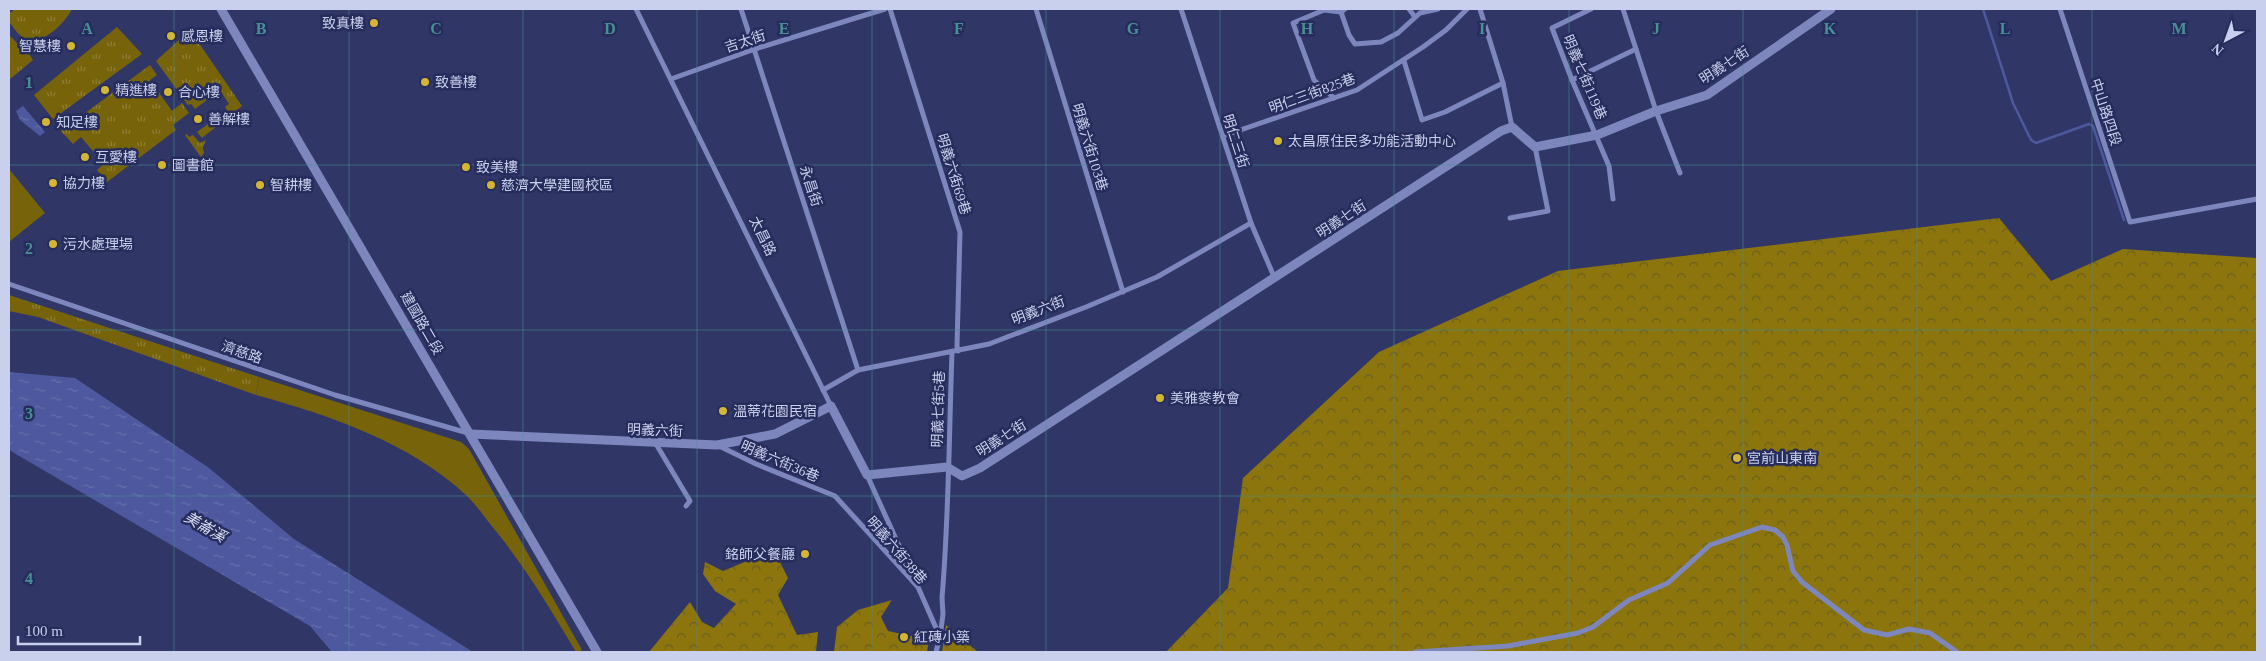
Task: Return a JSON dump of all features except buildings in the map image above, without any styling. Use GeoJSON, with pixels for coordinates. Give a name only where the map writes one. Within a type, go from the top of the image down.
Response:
{"type":"FeatureCollection","features":[{"type":"Feature","properties":{"kind":"street","name":"建國路二段"},"geometry":{"type":"LineString","coordinates":[[221,9],[598,652]]}},
{"type":"Feature","properties":{"kind":"street","name":"太昌路"},"geometry":{"type":"LineString","coordinates":[[636,9],[823,390],[867,475]]}},
{"type":"Feature","properties":{"kind":"street","name":"永昌街"},"geometry":{"type":"LineString","coordinates":[[742,9],[858,370]]}},
{"type":"Feature","properties":{"kind":"street","name":"吉太街"},"geometry":{"type":"LineString","coordinates":[[671,78],[885,9]]}},
{"type":"Feature","properties":{"kind":"street","name":"明義六街69巷"},"geometry":{"type":"LineString","coordinates":[[890,9],[960,232],[958,350]]}},
{"type":"Feature","properties":{"kind":"street","name":"明義六街103巷"},"geometry":{"type":"LineString","coordinates":[[1036,9],[1123,292]]}},
{"type":"Feature","properties":{"kind":"street","name":"明仁三街"},"geometry":{"type":"LineString","coordinates":[[1181,9],[1251,223],[1275,279]]}},
{"type":"Feature","properties":{"kind":"street"},"geometry":{"type":"LineString","coordinates":[[1410,9],[1415,17]]}},
{"type":"Feature","properties":{"kind":"street"},"geometry":{"type":"LineString","coordinates":[[1334,98],[1314,80],[1293,23],[1324,10],[1343,11],[1349,35],[1355,44],[1381,42],[1398,33],[1420,13],[1438,9]]}},
{"type":"Feature","properties":{"kind":"street","name":"明仁三街825巷"},"geometry":{"type":"LineString","coordinates":[[1223,136],[1358,90],[1404,61],[1446,30],[1467,9]]}},
{"type":"Feature","properties":{"kind":"street"},"geometry":{"type":"LineString","coordinates":[[1480,9],[1503,83],[1512,127],[1536,148],[1548,211],[1510,218]]}},
{"type":"Feature","properties":{"kind":"street"},"geometry":{"type":"LineString","coordinates":[[1581,11],[1592,9]]}},
{"type":"Feature","properties":{"kind":"street"},"geometry":{"type":"LineString","coordinates":[[1623,9],[1656,111],[1680,173]]}},
{"type":"Feature","properties":{"kind":"street","name":"明義七街"},"geometry":{"type":"LineString","coordinates":[[1536,148],[1597,135],[1656,111],[1707,94],[1831,9]]}},
{"type":"Feature","properties":{"kind":"street","name":"中山路四段"},"geometry":{"type":"LineString","coordinates":[[2060,9],[2130,222],[2257,199]]}},
{"type":"Feature","properties":{"kind":"street","name":"明義七街119巷"},"geometry":{"type":"LineString","coordinates":[[1581,11],[1552,28],[1609,166],[1613,199]]}},
{"type":"Feature","properties":{"kind":"street"},"geometry":{"type":"LineString","coordinates":[[1572,80],[1636,50]]}},
{"type":"Feature","properties":{"kind":"street"},"geometry":{"type":"LineString","coordinates":[[1404,61],[1422,120],[1445,112],[1503,83]]}},
{"type":"Feature","properties":{"kind":"street","name":"明義七街"},"geometry":{"type":"LineString","coordinates":[[867,475],[947,468],[962,476],[980,468],[1275,279],[1501,131],[1512,127]]}},
{"type":"Feature","properties":{"kind":"street","name":"明義六街"},"geometry":{"type":"LineString","coordinates":[[823,390],[858,370],[989,344],[1123,292],[1157,277],[1251,223]]}},
{"type":"Feature","properties":{"kind":"street","name":"濟慈路"},"geometry":{"type":"LineString","coordinates":[[9,284],[335,395],[471,434]]}},
{"type":"Feature","properties":{"kind":"street","name":"明義七街5巷"},"geometry":{"type":"LineString","coordinates":[[940,638],[943,614],[942,598],[949,488],[947,468],[952,352]]}},
{"type":"Feature","properties":{"kind":"street","name":"明義六街"},"geometry":{"type":"LineString","coordinates":[[471,434],[656,444],[717,445],[775,434],[831,406]]}},
{"type":"Feature","properties":{"kind":"street"},"geometry":{"type":"LineString","coordinates":[[656,444],[690,501],[686,506]]}},
{"type":"Feature","properties":{"kind":"street","name":"明義六街36巷"},"geometry":{"type":"LineString","coordinates":[[717,445],[756,464],[835,496]]}},
{"type":"Feature","properties":{"kind":"street"},"geometry":{"type":"LineString","coordinates":[[867,475],[918,587]]}},
{"type":"Feature","properties":{"kind":"street","name":"明義六街38巷"},"geometry":{"type":"LineString","coordinates":[[835,496],[918,587],[940,638]]}},
{"type":"Feature","properties":{"kind":"street"},"geometry":{"type":"LineString","coordinates":[[1415,652],[1508,646],[1578,632],[1593,627],[1629,600],[1668,583],[1710,545],[1762,527],[1775,530],[1783,537],[1793,571],[1802,582],[1864,630],[1887,635],[1909,629],[1930,633],[1957,652]]}},
{"type":"Feature","properties":{"kind":"street"},"geometry":{"type":"LineString","coordinates":[[936,652],[940,638]]}},
{"type":"Feature","properties":{"kind":"green space"},"geometry":{"type":"Polygon","coordinates":[[[15,9],[72,9],[64,21],[52,32],[38,39],[31,40],[20,35],[10,23],[10,13],[15,9]]]}},
{"type":"Feature","properties":{"kind":"green space"},"geometry":{"type":"Polygon","coordinates":[[[117,27],[142,54],[53,119],[34,95],[117,27]]]}},
{"type":"Feature","properties":{"kind":"green space"},"geometry":{"type":"Polygon","coordinates":[[[190,30],[242,106],[202,138],[197,132],[227,110],[225,107],[229,104],[220,90],[195,109],[191,104],[188,105],[156,61],[190,30]]]}},
{"type":"Feature","properties":{"kind":"green space"},"geometry":{"type":"Polygon","coordinates":[[[9,35],[19,45],[36,48],[29,54],[33,60],[9,80],[9,35]]]}},
{"type":"Feature","properties":{"kind":"green space"},"geometry":{"type":"Polygon","coordinates":[[[150,65],[157,75],[150,80],[172,111],[182,103],[189,113],[173,125],[176,130],[107,182],[97,170],[104,164],[81,137],[73,144],[61,131],[150,65]]]}},
{"type":"Feature","properties":{"kind":"green space"},"geometry":{"type":"Polygon","coordinates":[[[187,134],[189,137],[193,135],[200,143],[206,140],[203,147],[204,153],[201,157],[185,135],[187,134]]]}},
{"type":"Feature","properties":{"kind":"green space"},"geometry":{"type":"Polygon","coordinates":[[[9,169],[45,213],[9,242],[9,169]]]}},
{"type":"Feature","properties":{"kind":"green space"},"geometry":{"type":"Polygon","coordinates":[[[1999,218],[2051,281],[2123,249],[2257,258],[2257,652],[1166,652],[1228,588],[1243,478],[1379,352],[1558,271],[1999,218]]]}},
{"type":"Feature","properties":{"kind":"green space"},"geometry":{"type":"Polygon","coordinates":[[[9,295],[259,377],[256,395],[38,317],[9,311],[9,295]]]}},
{"type":"Feature","properties":{"kind":"green space"},"geometry":{"type":"Polygon","coordinates":[[[259,377],[461,442],[469,449],[582,650],[576,652],[526,571],[503,540],[467,496],[445,477],[395,446],[368,433],[312,412],[256,395],[259,377]]]}},
{"type":"Feature","properties":{"kind":"green space"},"geometry":{"type":"Polygon","coordinates":[[[759,556],[779,560],[788,578],[778,595],[797,635],[818,632],[816,652],[649,652],[690,602],[702,622],[714,628],[736,604],[715,591],[703,574],[705,562],[723,571],[759,556]]]}},
{"type":"Feature","properties":{"kind":"green space"},"geometry":{"type":"Polygon","coordinates":[[[892,600],[881,617],[888,631],[929,640],[927,652],[834,652],[837,627],[858,610],[892,600]]]}},
{"type":"Feature","properties":{"kind":"green space"},"geometry":{"type":"Polygon","coordinates":[[[946,625],[978,652],[942,652],[946,625]]]}},
{"type":"Feature","properties":{"kind":"water"},"geometry":{"type":"Polygon","coordinates":[[[23,106],[45,132],[40,136],[20,120],[16,111],[23,106]]]}},
{"type":"Feature","properties":{"kind":"water","name":"美崙溪"},"geometry":{"type":"Polygon","coordinates":[[[9,372],[75,378],[209,468],[294,539],[473,652],[332,652],[310,626],[9,450],[9,372]]]}},
{"type":"Feature","properties":{"kind":"waterway"},"geometry":{"type":"LineString","coordinates":[[1983,9],[2013,103],[2031,140],[2036,143],[2089,124],[2093,126],[2124,220]]}},
{"type":"Feature","properties":{"kind":"place","name":"致真樓"},"geometry":{"type":"Point","coordinates":[374,23]}},
{"type":"Feature","properties":{"kind":"place","name":"感恩樓"},"geometry":{"type":"Point","coordinates":[171,36]}},
{"type":"Feature","properties":{"kind":"place","name":"智慧樓"},"geometry":{"type":"Point","coordinates":[71,46]}},
{"type":"Feature","properties":{"kind":"place","name":"致善樓"},"geometry":{"type":"Point","coordinates":[425,82]}},
{"type":"Feature","properties":{"kind":"place","name":"精進樓"},"geometry":{"type":"Point","coordinates":[105,90]}},
{"type":"Feature","properties":{"kind":"place","name":"合心樓"},"geometry":{"type":"Point","coordinates":[168,92]}},
{"type":"Feature","properties":{"kind":"place","name":"善解樓"},"geometry":{"type":"Point","coordinates":[198,119]}},
{"type":"Feature","properties":{"kind":"place","name":"知足樓"},"geometry":{"type":"Point","coordinates":[46,122]}},
{"type":"Feature","properties":{"kind":"place","name":"太昌原住民多功能活動中心"},"geometry":{"type":"Point","coordinates":[1278,141]}},
{"type":"Feature","properties":{"kind":"place","name":"互愛樓"},"geometry":{"type":"Point","coordinates":[85,157]}},
{"type":"Feature","properties":{"kind":"place","name":"圖書館"},"geometry":{"type":"Point","coordinates":[162,165]}},
{"type":"Feature","properties":{"kind":"place","name":"致美樓"},"geometry":{"type":"Point","coordinates":[466,167]}},
{"type":"Feature","properties":{"kind":"place","name":"協力樓"},"geometry":{"type":"Point","coordinates":[53,183]}},
{"type":"Feature","properties":{"kind":"place","name":"智耕樓"},"geometry":{"type":"Point","coordinates":[260,185]}},
{"type":"Feature","properties":{"kind":"place","name":"慈濟大學建國校區"},"geometry":{"type":"Point","coordinates":[491,185]}},
{"type":"Feature","properties":{"kind":"place","name":"污水處理場"},"geometry":{"type":"Point","coordinates":[53,244]}},
{"type":"Feature","properties":{"kind":"place","name":"美雅麥教會"},"geometry":{"type":"Point","coordinates":[1160,398]}},
{"type":"Feature","properties":{"kind":"place","name":"溫蒂花園民宿"},"geometry":{"type":"Point","coordinates":[723,411]}},
{"type":"Feature","properties":{"kind":"place","name":"宮前山東南"},"geometry":{"type":"Point","coordinates":[1737,458]}},
{"type":"Feature","properties":{"kind":"place","name":"銘師父餐廳"},"geometry":{"type":"Point","coordinates":[805,554]}},
{"type":"Feature","properties":{"kind":"place","name":"紅磚小築"},"geometry":{"type":"Point","coordinates":[904,637]}}]}
